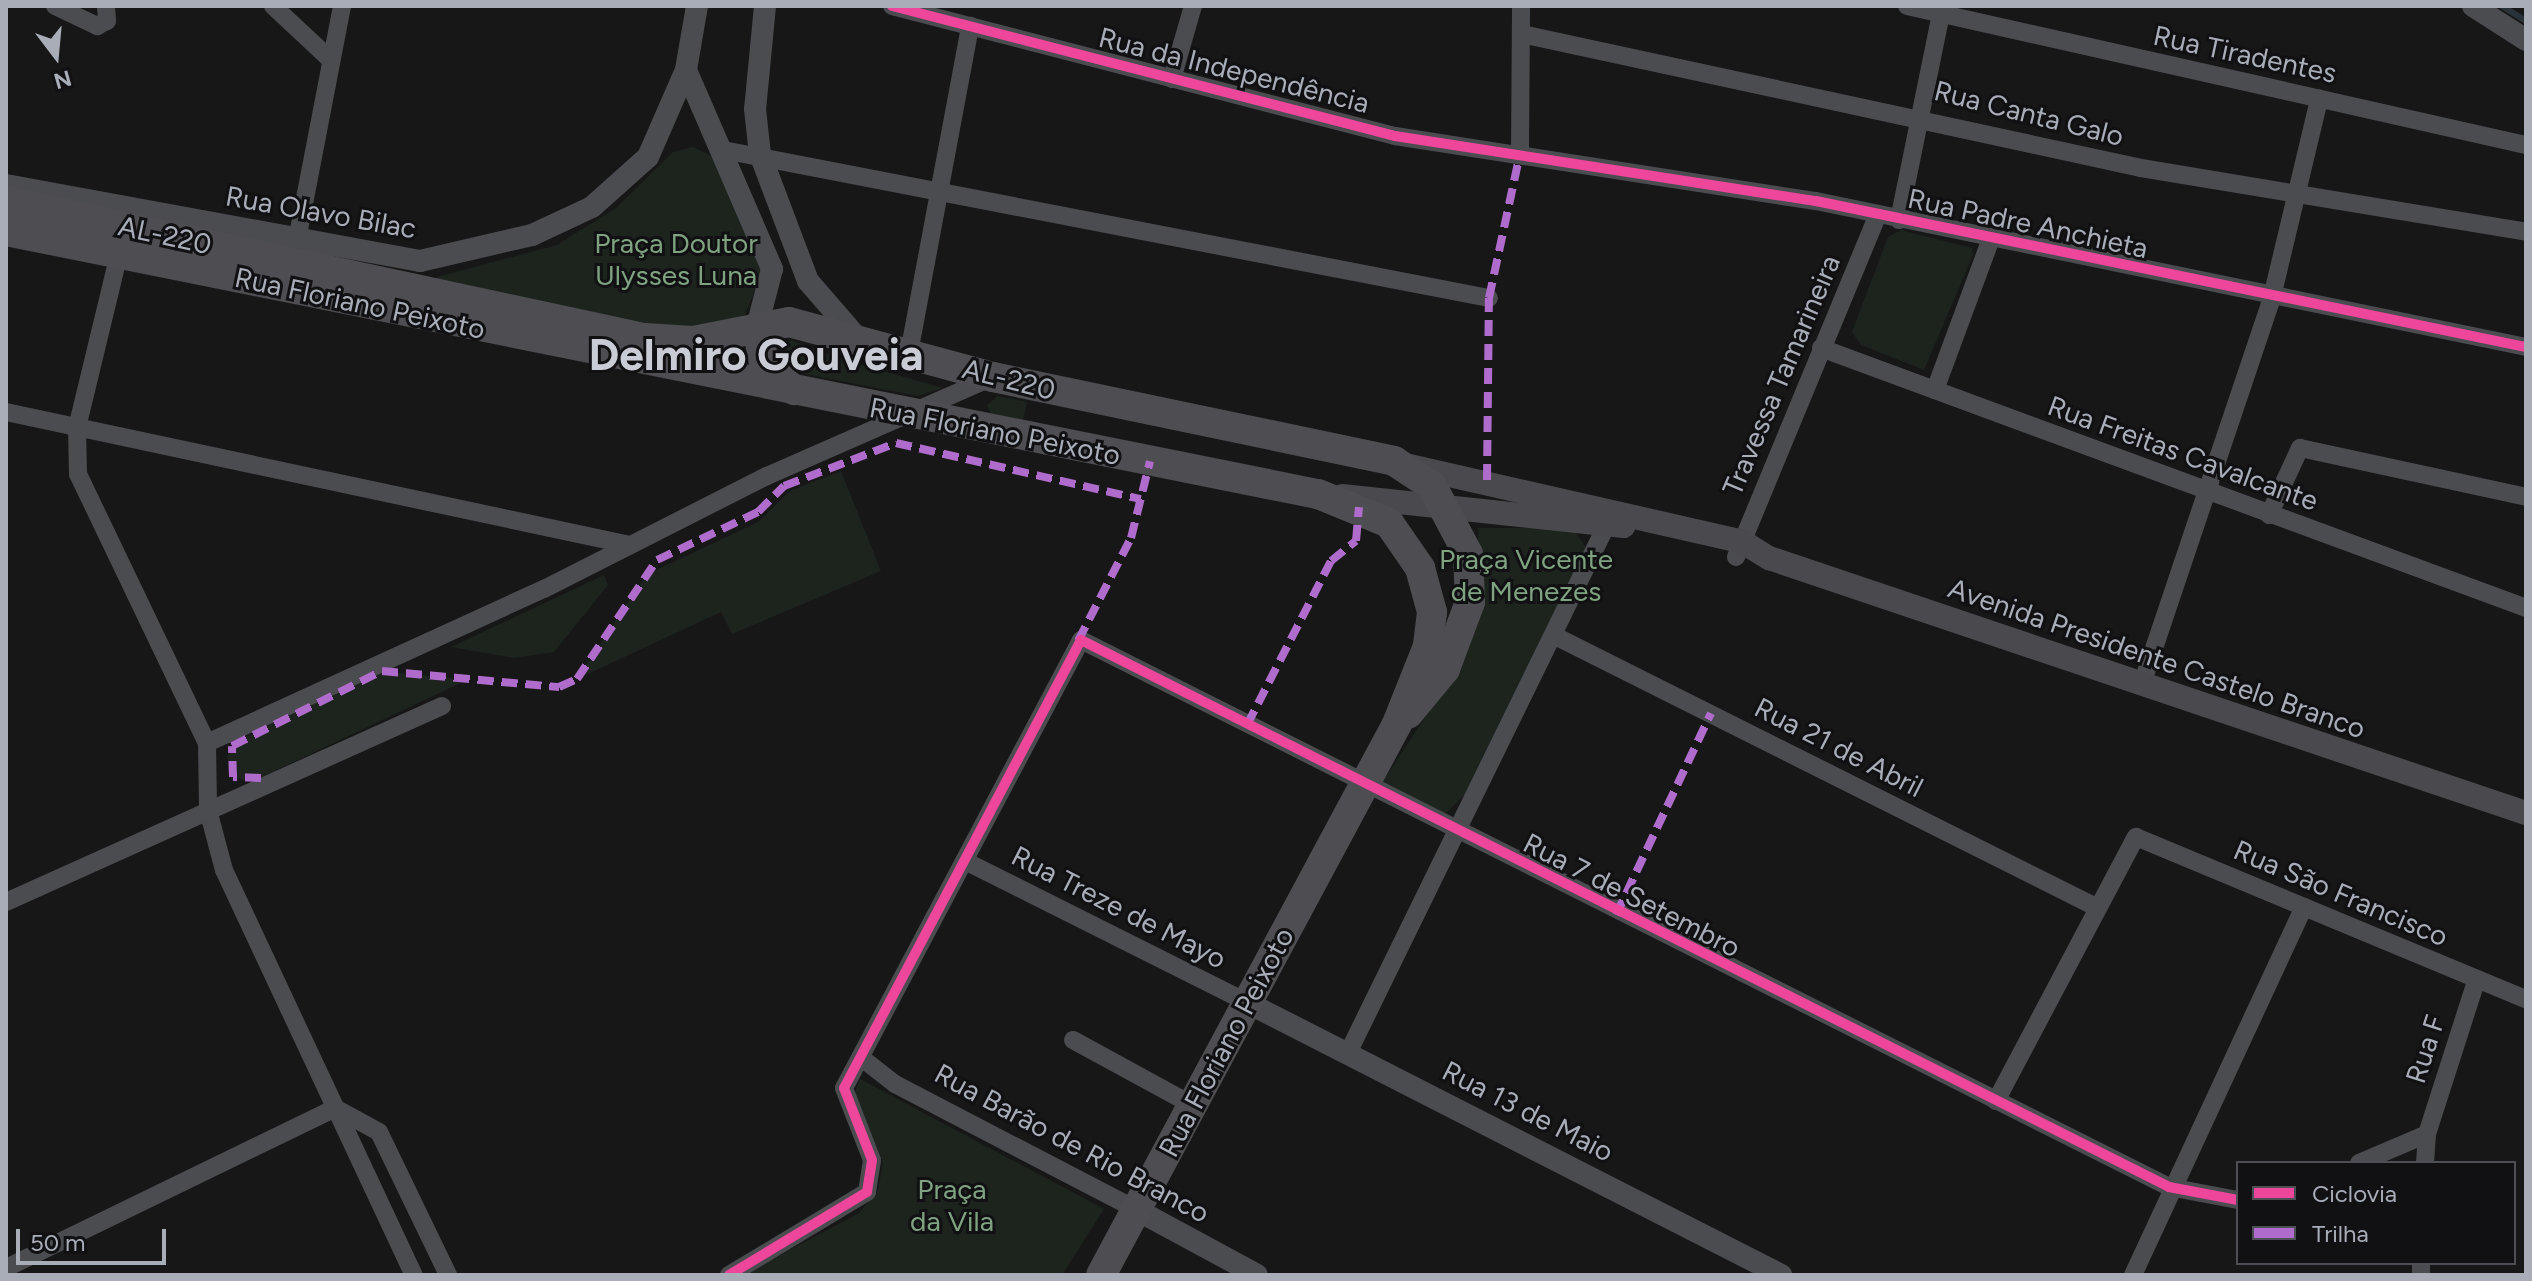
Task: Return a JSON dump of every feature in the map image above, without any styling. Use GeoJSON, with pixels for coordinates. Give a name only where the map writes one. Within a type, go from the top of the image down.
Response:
{"type":"FeatureCollection","features":[{"type":"Feature","properties":{"kind":"highway","name":"AL-220"},"geometry":{"type":"LineString","coordinates":[[6,201],[644,338],[693,341],[789,322],[993,377],[1402,465]]}},
{"type":"Feature","properties":{"kind":"highway","name":"Rua Floriano Peixoto"},"geometry":{"type":"LineString","coordinates":[[6,231],[796,392],[1318,494],[1389,523],[1420,568],[1432,612],[1428,646],[1397,724],[1101,1275]]}},
{"type":"Feature","properties":{"kind":"highway"},"geometry":{"type":"LineString","coordinates":[[757,327],[764,364],[796,392]]}},
{"type":"Feature","properties":{"kind":"highway"},"geometry":{"type":"LineString","coordinates":[[1178,467],[1189,419]]}},
{"type":"Feature","properties":{"kind":"highway","name":"Rua Floriano Peixoto"},"geometry":{"type":"LineString","coordinates":[[1397,724],[1445,669],[1470,602],[1468,554],[1451,512],[1402,465]]}},
{"type":"Feature","properties":{"kind":"main road","name":"Avenida Presidente Castelo Branco"},"geometry":{"type":"LineString","coordinates":[[1402,465],[1769,558],[2526,813]]}},
{"type":"Feature","properties":{"kind":"main road","name":"Avenida Presidente Castelo Branco"},"geometry":{"type":"LineString","coordinates":[[1318,494],[1451,512],[1608,522],[1740,550]]}},
{"type":"Feature","properties":{"kind":"street"},"geometry":{"type":"LineString","coordinates":[[55,6],[97,26],[107,21],[106,6]]}},
{"type":"Feature","properties":{"kind":"street"},"geometry":{"type":"LineString","coordinates":[[273,6],[331,60]]}},
{"type":"Feature","properties":{"kind":"street"},"geometry":{"type":"LineString","coordinates":[[297,240],[342,6]]}},
{"type":"Feature","properties":{"kind":"street","name":"Rua Olavo Bilac"},"geometry":{"type":"LineString","coordinates":[[6,185],[420,261],[532,235],[592,207],[648,157],[686,70],[697,6]]}},
{"type":"Feature","properties":{"kind":"street"},"geometry":{"type":"LineString","coordinates":[[765,6],[755,109],[760,154],[808,281],[858,339]]}},
{"type":"Feature","properties":{"kind":"street","name":"Rua da Independência"},"geometry":{"type":"LineString","coordinates":[[892,6],[1395,136],[1520,153]]}},
{"type":"Feature","properties":{"kind":"street"},"geometry":{"type":"LineString","coordinates":[[1172,79],[1193,6]]}},
{"type":"Feature","properties":{"kind":"street"},"geometry":{"type":"LineString","coordinates":[[1520,153],[1521,6]]}},
{"type":"Feature","properties":{"kind":"street","name":"Rua Tiradentes"},"geometry":{"type":"LineString","coordinates":[[1907,6],[2526,145]]}},
{"type":"Feature","properties":{"kind":"street"},"geometry":{"type":"LineString","coordinates":[[2473,6],[2526,40]]}},
{"type":"Feature","properties":{"kind":"street"},"geometry":{"type":"LineString","coordinates":[[1899,220],[1941,14]]}},
{"type":"Feature","properties":{"kind":"street"},"geometry":{"type":"LineString","coordinates":[[909,353],[970,26]]}},
{"type":"Feature","properties":{"kind":"street","name":"Rua Canta Galo"},"geometry":{"type":"LineString","coordinates":[[1522,34],[1920,115],[2141,168],[2526,232]]}},
{"type":"Feature","properties":{"kind":"street"},"geometry":{"type":"LineString","coordinates":[[686,70],[772,269],[757,327]]}},
{"type":"Feature","properties":{"kind":"street"},"geometry":{"type":"LineString","coordinates":[[2142,684],[2272,297],[2319,99]]}},
{"type":"Feature","properties":{"kind":"street"},"geometry":{"type":"LineString","coordinates":[[723,150],[760,154],[1489,298]]}},
{"type":"Feature","properties":{"kind":"street","name":"Rua Padre Anchieta"},"geometry":{"type":"LineString","coordinates":[[1520,153],[1899,220],[1990,241],[2526,347]]}},
{"type":"Feature","properties":{"kind":"street","name":"Travessa Tamarineira"},"geometry":{"type":"LineString","coordinates":[[1740,550],[1877,216]]}},
{"type":"Feature","properties":{"kind":"street"},"geometry":{"type":"LineString","coordinates":[[1935,390],[1990,241]]}},
{"type":"Feature","properties":{"kind":"street"},"geometry":{"type":"LineString","coordinates":[[119,254],[77,427],[78,474],[91,509],[207,743],[208,810],[224,870],[414,1275]]}},
{"type":"Feature","properties":{"kind":"street","name":"Rua Freitas Cavalcante"},"geometry":{"type":"LineString","coordinates":[[1821,348],[2526,608]]}},
{"type":"Feature","properties":{"kind":"street"},"geometry":{"type":"LineString","coordinates":[[207,743],[908,413],[993,377]]}},
{"type":"Feature","properties":{"kind":"street"},"geometry":{"type":"LineString","coordinates":[[6,412],[630,545]]}},
{"type":"Feature","properties":{"kind":"street"},"geometry":{"type":"LineString","coordinates":[[2269,515],[2300,448],[2526,497]]}},
{"type":"Feature","properties":{"kind":"street"},"geometry":{"type":"LineString","coordinates":[[1348,1053],[1557,637],[1608,522]]}},
{"type":"Feature","properties":{"kind":"street","name":"Rua 21 de Abril"},"geometry":{"type":"LineString","coordinates":[[1557,637],[2096,907]]}},
{"type":"Feature","properties":{"kind":"street","name":"Rua 7 de Setembro"},"geometry":{"type":"LineString","coordinates":[[967,862],[1078,641],[1459,835],[2169,1187]]}},
{"type":"Feature","properties":{"kind":"street"},"geometry":{"type":"LineString","coordinates":[[6,902],[442,706]]}},
{"type":"Feature","properties":{"kind":"street","name":"Rua São Francisco"},"geometry":{"type":"LineString","coordinates":[[2096,907],[2136,837],[2476,981],[2526,999]]}},
{"type":"Feature","properties":{"kind":"street"},"geometry":{"type":"LineString","coordinates":[[729,1275],[867,1192],[872,1160],[844,1088],[863,1059],[967,862]]}},
{"type":"Feature","properties":{"kind":"street","name":"Rua Treze de Mayo"},"geometry":{"type":"LineString","coordinates":[[967,862],[1246,1002]]}},
{"type":"Feature","properties":{"kind":"street"},"geometry":{"type":"LineString","coordinates":[[1996,1101],[2096,907]]}},
{"type":"Feature","properties":{"kind":"street"},"geometry":{"type":"LineString","coordinates":[[2133,1275],[2169,1187],[2304,907]]}},
{"type":"Feature","properties":{"kind":"street","name":"Rua F"},"geometry":{"type":"LineString","coordinates":[[2425,1161],[2427,1134],[2476,981]]}},
{"type":"Feature","properties":{"kind":"street","name":"Rua 13 de Maio"},"geometry":{"type":"LineString","coordinates":[[1246,1002],[1756,1269],[1781,1275]]}},
{"type":"Feature","properties":{"kind":"street"},"geometry":{"type":"LineString","coordinates":[[1073,1040],[1192,1105]]}},
{"type":"Feature","properties":{"kind":"street","name":"Rua Barão de Rio Branco"},"geometry":{"type":"LineString","coordinates":[[863,1059],[895,1084],[1257,1275]]}},
{"type":"Feature","properties":{"kind":"street"},"geometry":{"type":"LineString","coordinates":[[6,1268],[335,1108]]}},
{"type":"Feature","properties":{"kind":"street"},"geometry":{"type":"LineString","coordinates":[[335,1108],[379,1132],[448,1275]]}},
{"type":"Feature","properties":{"kind":"street"},"geometry":{"type":"LineString","coordinates":[[2364,1161],[2427,1134]]}},
{"type":"Feature","properties":{"kind":"street"},"geometry":{"type":"LineString","coordinates":[[2169,1187],[2236,1200]]}},
{"type":"Feature","properties":{"kind":"green space","name":"Praça Doutor Ulysses Luna"},"geometry":{"type":"Polygon","coordinates":[[[693,147],[713,157],[765,267],[743,319],[707,334],[434,285],[437,277],[557,245],[616,208],[673,152],[693,147]]]}},
{"type":"Feature","properties":{"kind":"green space"},"geometry":{"type":"Polygon","coordinates":[[[1901,230],[1972,248],[1973,255],[1924,370],[1861,345],[1852,332],[1888,237],[1901,230]]]}},
{"type":"Feature","properties":{"kind":"green space"},"geometry":{"type":"Polygon","coordinates":[[[792,340],[841,359],[943,388],[918,396],[784,370],[774,353],[792,340]]]}},
{"type":"Feature","properties":{"kind":"green space"},"geometry":{"type":"Polygon","coordinates":[[[998,396],[1027,402],[1023,420],[991,414],[987,405],[998,396]]]}},
{"type":"Feature","properties":{"kind":"green space"},"geometry":{"type":"Polygon","coordinates":[[[841,471],[881,571],[732,634],[721,612],[577,679],[646,575],[758,522],[790,491],[841,471]]]}},
{"type":"Feature","properties":{"kind":"green space","name":"Praça Vicente de Menezes"},"geometry":{"type":"Polygon","coordinates":[[[1478,528],[1572,528],[1588,550],[1476,784],[1439,820],[1384,791],[1383,781],[1436,701],[1479,605],[1478,528]]]}},
{"type":"Feature","properties":{"kind":"green space"},"geometry":{"type":"Polygon","coordinates":[[[604,575],[608,585],[554,652],[514,658],[451,647],[604,575]]]}},
{"type":"Feature","properties":{"kind":"green space"},"geometry":{"type":"Polygon","coordinates":[[[382,671],[467,680],[251,782],[233,777],[227,756],[241,739],[382,671]]]}},
{"type":"Feature","properties":{"kind":"green space","name":"Praça da Vila"},"geometry":{"type":"Polygon","coordinates":[[[860,1079],[1104,1209],[1062,1275],[743,1275],[859,1213],[878,1190],[883,1162],[855,1092],[860,1079]]]}},
{"type":"Feature","properties":{"kind":"waterway"},"geometry":{"type":"LineString","coordinates":[[2502,6],[2526,21]]}},
{"type":"Feature","properties":{"kind":"marked path"},"geometry":{"type":"LineString","coordinates":[[1487,480],[1489,298],[1520,153]]}},
{"type":"Feature","properties":{"kind":"marked path"},"geometry":{"type":"LineString","coordinates":[[261,778],[233,777],[232,746],[382,671],[559,687],[577,679],[657,560],[758,512],[784,486],[896,443],[1141,499]]}},
{"type":"Feature","properties":{"kind":"marked path"},"geometry":{"type":"LineString","coordinates":[[1078,641],[1131,538],[1150,461]]}},
{"type":"Feature","properties":{"kind":"marked path"},"geometry":{"type":"LineString","coordinates":[[1247,725],[1331,561],[1356,541],[1359,507]]}},
{"type":"Feature","properties":{"kind":"marked path"},"geometry":{"type":"LineString","coordinates":[[1616,915],[1711,713]]}},
{"type":"Feature","properties":{"kind":"cycle path"},"geometry":{"type":"LineString","coordinates":[[892,6],[1395,136],[1816,201],[2526,347]]}},
{"type":"Feature","properties":{"kind":"cycle path"},"geometry":{"type":"LineString","coordinates":[[729,1275],[867,1192],[872,1160],[844,1088],[1081,640],[2169,1187],[2236,1200]]}},
{"type":"Feature","properties":{"kind":"district","name":"Delmiro Gouveia"},"geometry":{"type":"Point","coordinates":[756,355]}}]}
